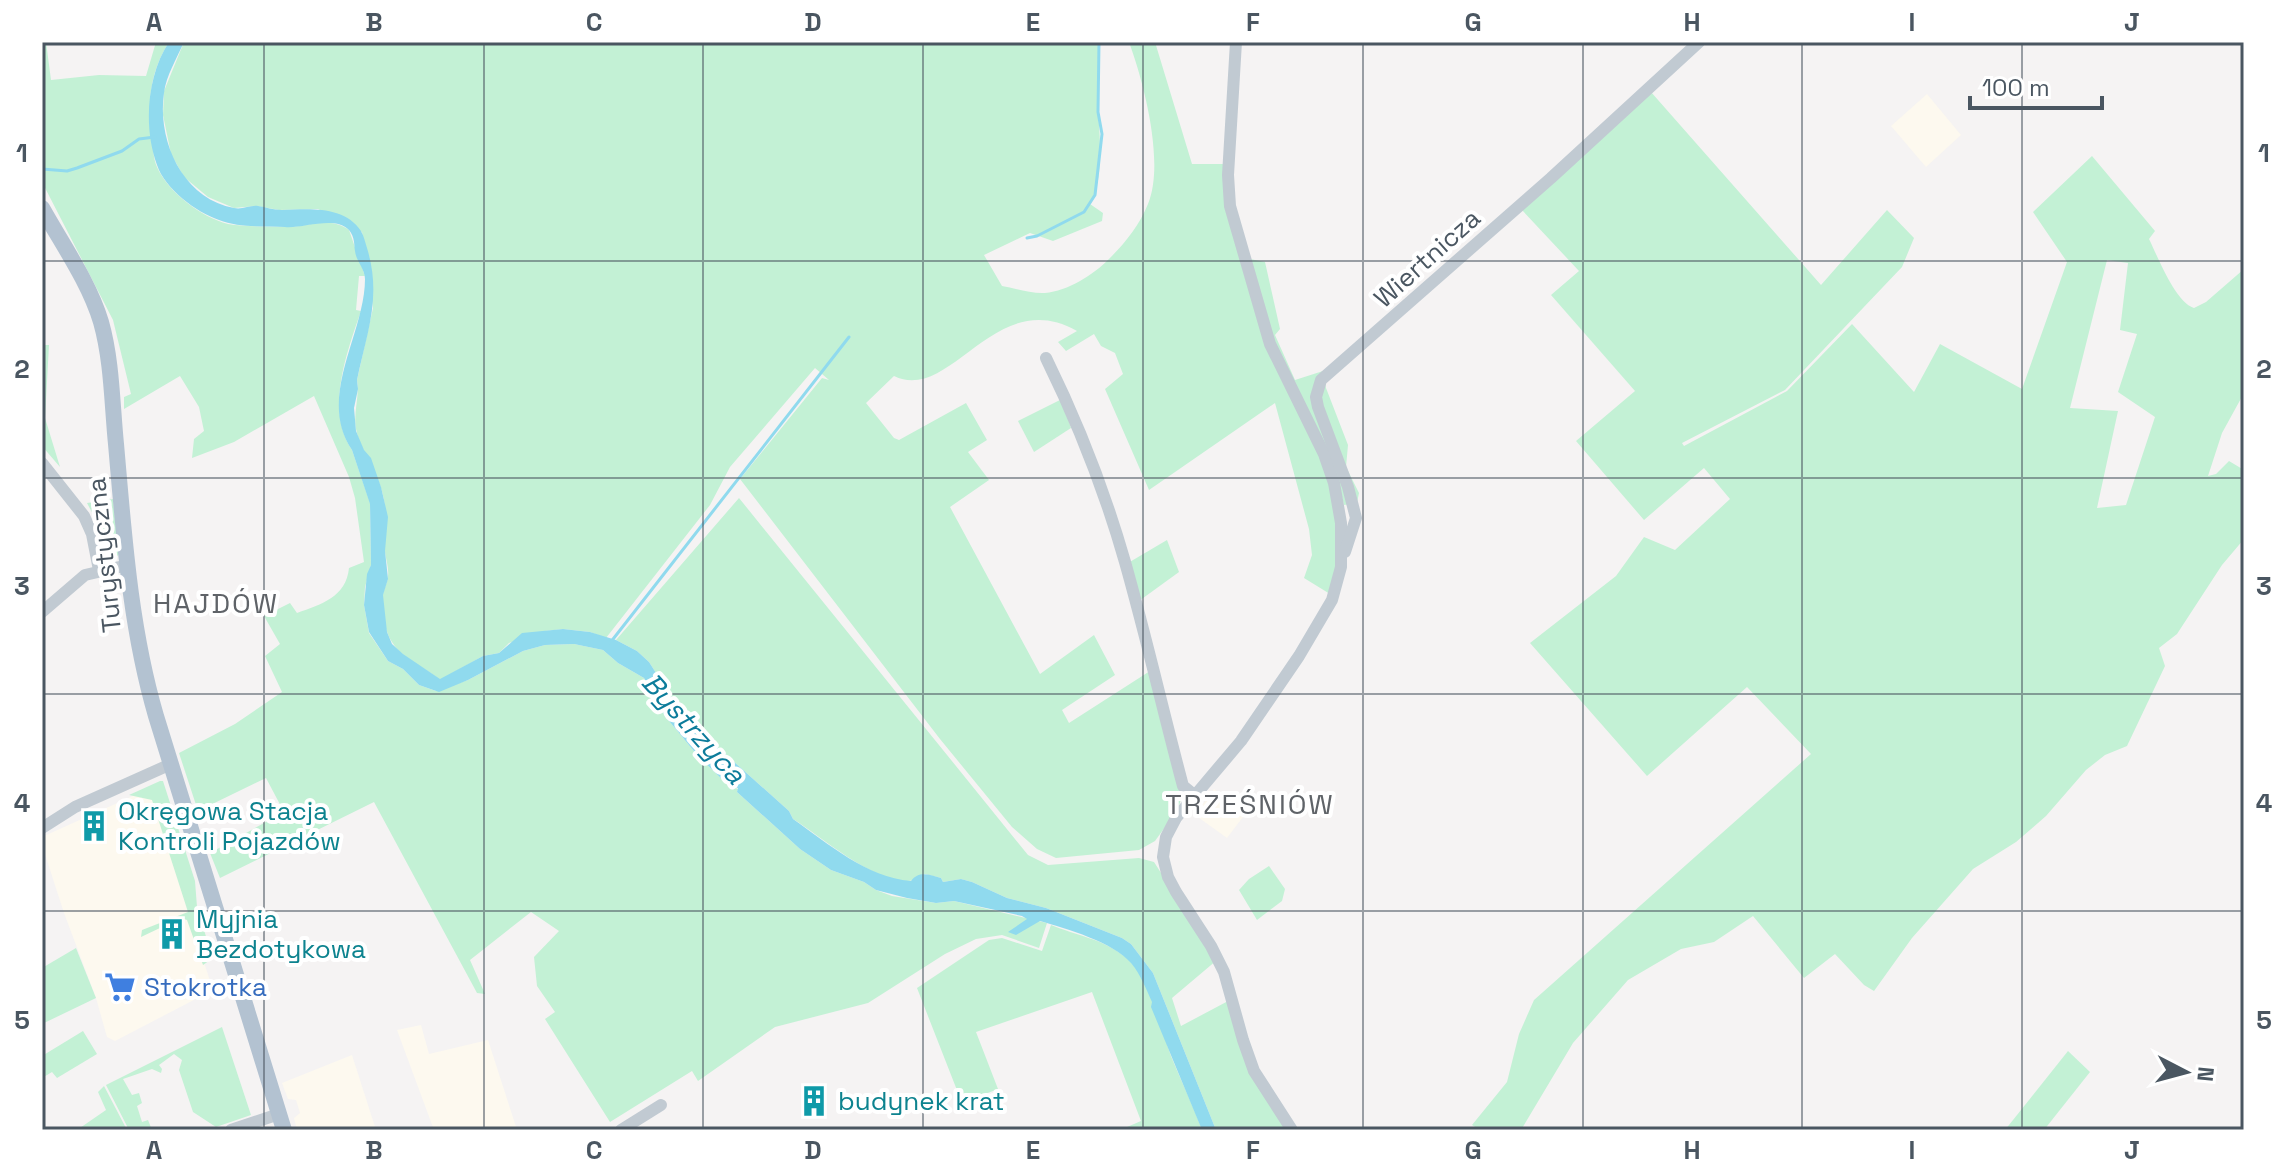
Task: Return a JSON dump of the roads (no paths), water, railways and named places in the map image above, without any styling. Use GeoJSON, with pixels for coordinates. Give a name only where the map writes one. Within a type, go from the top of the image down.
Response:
{"type":"FeatureCollection","features":[{"type":"Feature","properties":{"kind":"main road","name":"Turystyczna"},"geometry":{"type":"LineString","coordinates":[[42,208],[87,289],[102,325],[128,565],[142,661],[282,1122]]}},
{"type":"Feature","properties":{"kind":"street"},"geometry":{"type":"LineString","coordinates":[[1236,42],[1228,175],[1230,206],[1275,356],[1324,454],[1334,483],[1340,518],[1340,578],[1335,596],[1293,666],[1241,741],[1194,795],[1166,837],[1163,851],[1165,868],[1176,892],[1216,955],[1258,1077],[1292,1130]]}},
{"type":"Feature","properties":{"kind":"street","name":"Wiertnicza"},"geometry":{"type":"LineString","coordinates":[[1341,555],[1345,554],[1356,518],[1348,487],[1318,407],[1317,388],[1321,380],[1551,178],[1699,42]]}},
{"type":"Feature","properties":{"kind":"street"},"geometry":{"type":"LineString","coordinates":[[1046,358],[1068,402],[1110,513],[1142,621],[1183,786],[1194,795]]}},
{"type":"Feature","properties":{"kind":"street"},"geometry":{"type":"LineString","coordinates":[[42,463],[84,516],[92,534],[99,570]]}},
{"type":"Feature","properties":{"kind":"street"},"geometry":{"type":"LineString","coordinates":[[42,612],[81,578],[99,570],[128,565]]}},
{"type":"Feature","properties":{"kind":"street"},"geometry":{"type":"LineString","coordinates":[[42,828],[75,807],[171,764]]}},
{"type":"Feature","properties":{"kind":"street"},"geometry":{"type":"LineString","coordinates":[[621,1130],[661,1105]]}},
{"type":"Feature","properties":{"kind":"street"},"geometry":{"type":"LineString","coordinates":[[231,1130],[282,1122]]}},
{"type":"Feature","properties":{"kind":"water","name":"Bystrzyca"},"geometry":{"type":"Polygon","coordinates":[[[169,42],[184,42],[165,87],[165,129],[169,147],[187,180],[216,202],[234,208],[255,206],[279,210],[325,210],[345,217],[363,235],[371,266],[373,299],[354,408],[356,431],[371,458],[388,517],[385,551],[388,579],[383,595],[387,632],[392,644],[440,679],[483,656],[499,653],[522,633],[563,629],[590,632],[637,651],[649,662],[685,718],[789,811],[793,819],[849,858],[894,878],[911,881],[925,874],[941,878],[943,882],[961,879],[972,882],[1007,898],[1046,908],[1131,944],[1153,973],[1216,1130],[1202,1130],[1151,1007],[1152,1002],[1135,968],[1123,955],[1089,937],[1040,921],[1016,935],[1008,932],[1027,919],[1022,916],[954,901],[936,903],[907,898],[876,890],[864,882],[831,870],[800,849],[737,792],[738,788],[728,785],[698,756],[665,716],[644,678],[603,650],[574,644],[545,645],[523,651],[439,692],[419,685],[403,669],[388,661],[369,632],[364,605],[371,565],[370,504],[342,430],[339,409],[340,387],[363,300],[365,279],[352,235],[335,223],[292,227],[227,223],[201,211],[174,191],[157,165],[149,118],[152,85],[169,42]]]}},
{"type":"Feature","properties":{"kind":"waterway"},"geometry":{"type":"LineString","coordinates":[[1027,238],[1084,212],[1095,195],[1102,134],[1098,112],[1099,42]]}},
{"type":"Feature","properties":{"kind":"waterway"},"geometry":{"type":"LineString","coordinates":[[42,169],[67,171],[122,151],[139,139],[155,137]]}},
{"type":"Feature","properties":{"kind":"waterway"},"geometry":{"type":"LineString","coordinates":[[610,643],[849,337]]}},
{"type":"Feature","properties":{"kind":"place","name":"Okręgowa Stacja Kontroli Pojazdów"},"geometry":{"type":"Point","coordinates":[94,826]}},
{"type":"Feature","properties":{"kind":"place","name":"Myjnia Bezdotykowa"},"geometry":{"type":"Point","coordinates":[172,934]}},
{"type":"Feature","properties":{"kind":"place","name":"Stokrotka"},"geometry":{"type":"Point","coordinates":[120,987]}},
{"type":"Feature","properties":{"kind":"place","name":"budynek krat"},"geometry":{"type":"Point","coordinates":[814,1101]}},
{"type":"Feature","properties":{"kind":"district","name":"HAJDÓW"},"geometry":{"type":"Point","coordinates":[216,603]}},
{"type":"Feature","properties":{"kind":"district","name":"TRZEŚNIÓW"},"geometry":{"type":"Point","coordinates":[1250,804]}}]}
